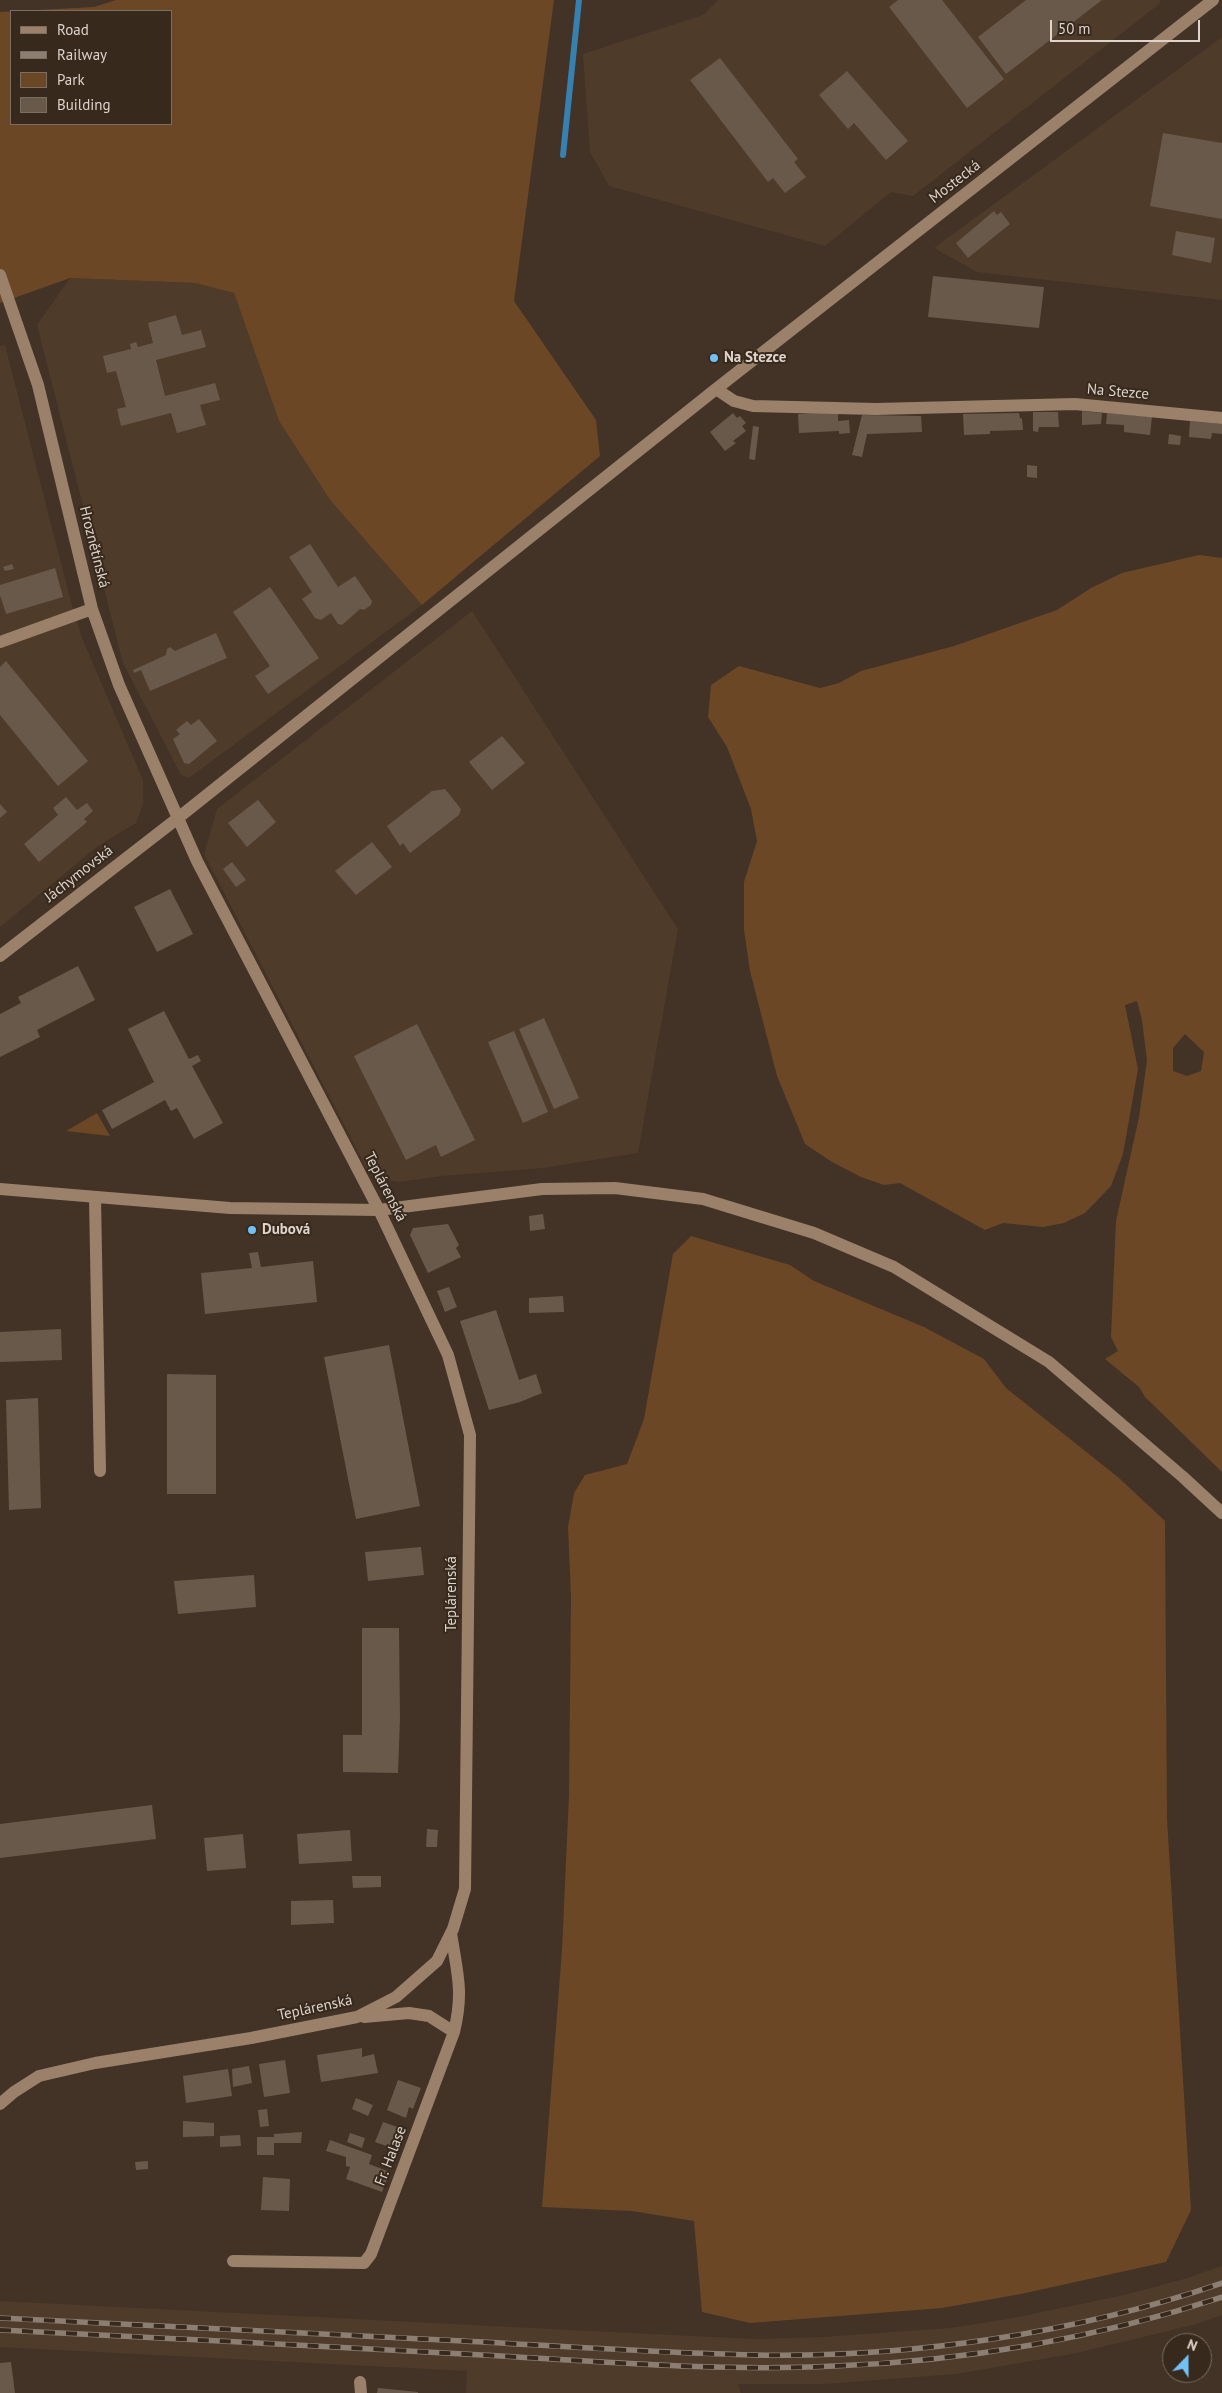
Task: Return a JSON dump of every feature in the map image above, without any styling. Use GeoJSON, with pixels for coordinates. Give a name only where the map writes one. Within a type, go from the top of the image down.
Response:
{"type":"FeatureCollection","features":[{"type":"Feature","properties":{"kind":"street","name":"Mostecká"},"geometry":{"type":"LineString","coordinates":[[178,818],[716,389],[1213,0]]}},
{"type":"Feature","properties":{"kind":"street","name":"Hroznětínská"},"geometry":{"type":"LineString","coordinates":[[0,276],[38,385],[92,609],[119,685],[178,818]]}},
{"type":"Feature","properties":{"kind":"street","name":"Na Stezce"},"geometry":{"type":"LineString","coordinates":[[716,389],[734,401],[753,406],[876,409],[1075,404],[1222,418]]}},
{"type":"Feature","properties":{"kind":"street"},"geometry":{"type":"LineString","coordinates":[[0,642],[92,609]]}},
{"type":"Feature","properties":{"kind":"street","name":"Jáchymovská"},"geometry":{"type":"LineString","coordinates":[[0,956],[178,818]]}},
{"type":"Feature","properties":{"kind":"street","name":"Teplárenská"},"geometry":{"type":"LineString","coordinates":[[0,2104],[14,2092],[39,2076],[95,2063],[251,2038],[357,2017],[396,1997],[437,1961],[451,1933],[465,1889],[470,1435],[448,1355],[379,1210],[197,861],[178,818]]}},
{"type":"Feature","properties":{"kind":"street"},"geometry":{"type":"LineString","coordinates":[[0,1189],[230,1208],[379,1210],[542,1189],[614,1188],[703,1199],[814,1233],[894,1267],[1049,1362],[1184,1477],[1222,1513]]}},
{"type":"Feature","properties":{"kind":"street"},"geometry":{"type":"LineString","coordinates":[[95,1198],[100,1471]]}},
{"type":"Feature","properties":{"kind":"street"},"geometry":{"type":"LineString","coordinates":[[357,2017],[409,2013],[430,2016],[454,2032],[460,2007],[460,1983],[451,1933]]}},
{"type":"Feature","properties":{"kind":"street","name":"Fr. Halase"},"geometry":{"type":"LineString","coordinates":[[233,2261],[364,2263],[371,2254],[454,2032]]}},
{"type":"Feature","properties":{"kind":"shaded area"},"geometry":{"type":"Polygon","coordinates":[[[718,0],[1161,0],[1158,5],[913,196],[891,192],[825,246],[609,186],[590,152],[583,54],[703,15],[718,0]]]}},
{"type":"Feature","properties":{"kind":"shaded area"},"geometry":{"type":"Polygon","coordinates":[[[1222,37],[1222,300],[977,272],[934,248],[1222,37]]]}},
{"type":"Feature","properties":{"kind":"shaded area"},"geometry":{"type":"Polygon","coordinates":[[[70,278],[195,283],[234,293],[279,421],[330,500],[422,605],[189,778],[181,775],[123,663],[37,325],[70,278]]]}},
{"type":"Feature","properties":{"kind":"shaded area"},"geometry":{"type":"Polygon","coordinates":[[[5,345],[71,602],[82,638],[143,780],[143,804],[136,823],[98,846],[0,927],[0,346],[5,345]]]}},
{"type":"Feature","properties":{"kind":"shaded area"},"geometry":{"type":"Polygon","coordinates":[[[472,611],[678,929],[638,1153],[543,1168],[442,1176],[399,1182],[383,1179],[367,1169],[204,854],[217,809],[472,611]]]}},
{"type":"Feature","properties":{"kind":"shaded area"},"geometry":{"type":"Polygon","coordinates":[[[1222,2266],[1222,2315],[1197,2324],[1077,2353],[956,2374],[825,2384],[738,2384],[741,2393],[466,2393],[467,2371],[0,2347],[0,2301],[755,2339],[823,2337],[950,2328],[1008,2319],[1124,2295],[1184,2279],[1222,2266]]]}},
{"type":"Feature","properties":{"kind":"green space"},"geometry":{"type":"Polygon","coordinates":[[[116,0],[554,0],[514,301],[596,420],[600,456],[422,605],[330,500],[279,421],[234,293],[195,283],[70,278],[0,303],[0,12],[10,11],[10,125],[172,125],[172,10],[38,10],[94,7],[116,0]]]}},
{"type":"Feature","properties":{"kind":"green space"},"geometry":{"type":"Polygon","coordinates":[[[1199,555],[1222,558],[1222,1472],[1145,1397],[1139,1387],[1105,1359],[1118,1351],[1111,1337],[1116,1221],[1139,1117],[1147,1061],[1142,1020],[1137,1001],[1125,1005],[1138,1069],[1123,1154],[1111,1186],[1085,1213],[1064,1223],[1043,1227],[1003,1223],[985,1230],[900,1183],[884,1185],[861,1177],[832,1162],[805,1144],[777,1076],[750,971],[744,930],[744,882],[757,841],[751,809],[727,747],[708,717],[711,685],[739,666],[820,688],[839,683],[861,671],[954,646],[1057,610],[1091,588],[1122,573],[1199,555]],[[1185,1034],[1173,1048],[1173,1071],[1187,1076],[1201,1071],[1204,1052],[1185,1034]]]}},
{"type":"Feature","properties":{"kind":"green space"},"geometry":{"type":"Polygon","coordinates":[[[97,1113],[110,1136],[66,1131],[97,1113]]]}},
{"type":"Feature","properties":{"kind":"green space"},"geometry":{"type":"Polygon","coordinates":[[[691,1236],[790,1265],[814,1281],[924,1327],[984,1359],[1006,1388],[1119,1478],[1165,1521],[1167,1819],[1191,2210],[1166,2262],[1021,2294],[942,2308],[750,2323],[702,2312],[694,2221],[632,2211],[542,2207],[562,1950],[569,1795],[571,1597],[568,1527],[574,1493],[585,1475],[627,1464],[644,1419],[673,1254],[691,1236]]]}},
{"type":"Feature","properties":{"kind":"building"},"geometry":{"type":"Polygon","coordinates":[[[898,0],[942,0],[1004,79],[967,108],[889,7],[898,0]]]}},
{"type":"Feature","properties":{"kind":"building"},"geometry":{"type":"Polygon","coordinates":[[[1026,0],[1102,0],[1006,74],[978,37],[1026,0]]]}},
{"type":"Feature","properties":{"kind":"building"},"geometry":{"type":"Polygon","coordinates":[[[720,58],[798,159],[794,162],[806,177],[785,193],[773,178],[768,182],[690,80],[720,58]]]}},
{"type":"Feature","properties":{"kind":"building"},"geometry":{"type":"Polygon","coordinates":[[[847,71],[908,141],[886,160],[854,123],[848,129],[819,95],[847,71]]]}},
{"type":"Feature","properties":{"kind":"building"},"geometry":{"type":"Polygon","coordinates":[[[1163,133],[1222,143],[1222,219],[1150,206],[1163,133]]]}},
{"type":"Feature","properties":{"kind":"building"},"geometry":{"type":"Polygon","coordinates":[[[994,211],[997,215],[1001,212],[1010,224],[968,258],[956,243],[994,211]]]}},
{"type":"Feature","properties":{"kind":"building"},"geometry":{"type":"Polygon","coordinates":[[[1176,231],[1215,238],[1211,263],[1172,255],[1176,231]]]}},
{"type":"Feature","properties":{"kind":"building"},"geometry":{"type":"Polygon","coordinates":[[[933,276],[1044,287],[1039,328],[928,317],[933,276]]]}},
{"type":"Feature","properties":{"kind":"building"},"geometry":{"type":"Polygon","coordinates":[[[176,315],[182,335],[201,330],[206,347],[156,360],[165,396],[215,383],[220,400],[200,405],[206,425],[177,433],[171,413],[121,426],[117,409],[126,407],[116,371],[107,373],[103,356],[131,349],[130,344],[136,342],[138,347],[153,343],[148,323],[176,315]]]}},
{"type":"Feature","properties":{"kind":"building"},"geometry":{"type":"Polygon","coordinates":[[[1082,411],[1102,413],[1101,424],[1082,425],[1082,411]]]}},
{"type":"Feature","properties":{"kind":"building"},"geometry":{"type":"Polygon","coordinates":[[[838,412],[838,421],[849,420],[850,433],[839,434],[839,431],[799,433],[798,414],[838,412]]]}},
{"type":"Feature","properties":{"kind":"building"},"geometry":{"type":"Polygon","coordinates":[[[1033,412],[1058,412],[1059,427],[1039,427],[1038,432],[1033,431],[1033,412]]]}},
{"type":"Feature","properties":{"kind":"building"},"geometry":{"type":"Polygon","coordinates":[[[733,413],[737,418],[740,416],[746,423],[742,426],[746,431],[733,441],[736,443],[725,451],[710,432],[733,413]]]}},
{"type":"Feature","properties":{"kind":"building"},"geometry":{"type":"Polygon","coordinates":[[[1019,413],[1022,419],[1023,430],[990,431],[990,434],[964,435],[963,414],[1019,413]]]}},
{"type":"Feature","properties":{"kind":"building"},"geometry":{"type":"Polygon","coordinates":[[[1107,413],[1152,417],[1150,435],[1124,432],[1124,425],[1106,424],[1107,413]]]}},
{"type":"Feature","properties":{"kind":"building"},"geometry":{"type":"Polygon","coordinates":[[[862,415],[921,416],[922,432],[867,434],[862,457],[852,455],[862,415]]]}},
{"type":"Feature","properties":{"kind":"building"},"geometry":{"type":"Polygon","coordinates":[[[1190,421],[1222,424],[1222,434],[1212,433],[1211,439],[1189,437],[1190,421]]]}},
{"type":"Feature","properties":{"kind":"building"},"geometry":{"type":"Polygon","coordinates":[[[753,426],[759,427],[755,460],[749,459],[753,426]]]}},
{"type":"Feature","properties":{"kind":"building"},"geometry":{"type":"Polygon","coordinates":[[[1169,434],[1181,436],[1180,445],[1168,444],[1169,434]]]}},
{"type":"Feature","properties":{"kind":"building"},"geometry":{"type":"Polygon","coordinates":[[[1027,465],[1037,466],[1037,478],[1027,477],[1027,465]]]}},
{"type":"Feature","properties":{"kind":"building"},"geometry":{"type":"Polygon","coordinates":[[[310,544],[338,587],[355,576],[372,601],[371,605],[364,610],[360,609],[342,625],[338,624],[331,613],[321,620],[315,618],[302,599],[312,592],[289,557],[310,544]]]}},
{"type":"Feature","properties":{"kind":"building"},"geometry":{"type":"Polygon","coordinates":[[[12,564],[14,569],[5,571],[3,567],[12,564]]]}},
{"type":"Feature","properties":{"kind":"building"},"geometry":{"type":"Polygon","coordinates":[[[55,568],[63,597],[6,614],[0,595],[0,585],[55,568]]]}},
{"type":"Feature","properties":{"kind":"building"},"geometry":{"type":"Polygon","coordinates":[[[270,587],[319,658],[268,694],[255,676],[270,666],[233,612],[270,587]]]}},
{"type":"Feature","properties":{"kind":"building"},"geometry":{"type":"Polygon","coordinates":[[[216,633],[227,658],[150,691],[141,670],[134,673],[133,670],[166,655],[167,649],[170,647],[175,651],[216,633]]]}},
{"type":"Feature","properties":{"kind":"building"},"geometry":{"type":"Polygon","coordinates":[[[6,661],[88,761],[58,786],[0,715],[0,667],[6,661]]]}},
{"type":"Feature","properties":{"kind":"building"},"geometry":{"type":"Polygon","coordinates":[[[199,719],[217,741],[189,764],[184,763],[173,739],[180,734],[176,730],[187,721],[191,725],[199,719]]]}},
{"type":"Feature","properties":{"kind":"building"},"geometry":{"type":"Polygon","coordinates":[[[502,736],[525,763],[492,790],[469,762],[502,736]]]}},
{"type":"Feature","properties":{"kind":"building"},"geometry":{"type":"Polygon","coordinates":[[[445,789],[461,809],[459,815],[410,853],[403,843],[400,846],[387,826],[432,791],[445,789]]]}},
{"type":"Feature","properties":{"kind":"building"},"geometry":{"type":"Polygon","coordinates":[[[66,797],[77,810],[87,803],[93,811],[84,819],[87,822],[39,862],[24,844],[58,815],[53,808],[66,797]]]}},
{"type":"Feature","properties":{"kind":"building"},"geometry":{"type":"Polygon","coordinates":[[[258,800],[276,822],[247,847],[228,823],[258,800]]]}},
{"type":"Feature","properties":{"kind":"building"},"geometry":{"type":"Polygon","coordinates":[[[0,804],[7,812],[0,818],[0,804]]]}},
{"type":"Feature","properties":{"kind":"building"},"geometry":{"type":"Polygon","coordinates":[[[372,842],[392,867],[356,895],[335,871],[372,842]]]}},
{"type":"Feature","properties":{"kind":"building"},"geometry":{"type":"Polygon","coordinates":[[[232,862],[246,880],[236,887],[223,869],[232,862]]]}},
{"type":"Feature","properties":{"kind":"building"},"geometry":{"type":"Polygon","coordinates":[[[170,889],[193,934],[157,952],[134,907],[170,889]]]}},
{"type":"Feature","properties":{"kind":"building"},"geometry":{"type":"Polygon","coordinates":[[[78,966],[95,1000],[37,1030],[40,1037],[0,1057],[0,1014],[21,1003],[18,997],[78,966]]]}},
{"type":"Feature","properties":{"kind":"building"},"geometry":{"type":"Polygon","coordinates":[[[164,1011],[189,1059],[198,1055],[201,1061],[192,1066],[223,1123],[194,1139],[177,1108],[171,1111],[165,1100],[112,1129],[102,1110],[154,1082],[128,1029],[164,1011]]]}},
{"type":"Feature","properties":{"kind":"building"},"geometry":{"type":"Polygon","coordinates":[[[544,1018],[579,1098],[554,1109],[519,1029],[544,1018]]]}},
{"type":"Feature","properties":{"kind":"building"},"geometry":{"type":"Polygon","coordinates":[[[417,1024],[475,1140],[441,1157],[436,1145],[406,1160],[354,1056],[417,1024]]]}},
{"type":"Feature","properties":{"kind":"building"},"geometry":{"type":"Polygon","coordinates":[[[514,1031],[548,1112],[523,1123],[488,1042],[514,1031]]]}},
{"type":"Feature","properties":{"kind":"building"},"geometry":{"type":"Polygon","coordinates":[[[543,1214],[545,1229],[530,1231],[529,1216],[543,1214]]]}},
{"type":"Feature","properties":{"kind":"building"},"geometry":{"type":"Polygon","coordinates":[[[448,1224],[459,1245],[456,1248],[461,1257],[428,1273],[410,1235],[413,1228],[448,1224]]]}},
{"type":"Feature","properties":{"kind":"building"},"geometry":{"type":"Polygon","coordinates":[[[258,1252],[261,1267],[313,1261],[317,1302],[205,1314],[201,1273],[252,1268],[249,1253],[258,1252]]]}},
{"type":"Feature","properties":{"kind":"building"},"geometry":{"type":"Polygon","coordinates":[[[449,1287],[457,1307],[445,1312],[437,1291],[449,1287]]]}},
{"type":"Feature","properties":{"kind":"building"},"geometry":{"type":"Polygon","coordinates":[[[563,1296],[564,1312],[529,1313],[529,1298],[563,1296]]]}},
{"type":"Feature","properties":{"kind":"building"},"geometry":{"type":"Polygon","coordinates":[[[496,1310],[519,1380],[536,1374],[542,1393],[520,1402],[489,1410],[460,1321],[496,1310]]]}},
{"type":"Feature","properties":{"kind":"building"},"geometry":{"type":"Polygon","coordinates":[[[61,1329],[62,1360],[0,1362],[0,1332],[61,1329]]]}},
{"type":"Feature","properties":{"kind":"building"},"geometry":{"type":"Polygon","coordinates":[[[389,1345],[420,1506],[356,1519],[324,1357],[389,1345]]]}},
{"type":"Feature","properties":{"kind":"building"},"geometry":{"type":"Polygon","coordinates":[[[167,1374],[216,1375],[216,1494],[167,1494],[167,1374]]]}},
{"type":"Feature","properties":{"kind":"building"},"geometry":{"type":"Polygon","coordinates":[[[38,1398],[41,1508],[9,1510],[6,1400],[38,1398]]]}},
{"type":"Feature","properties":{"kind":"building"},"geometry":{"type":"Polygon","coordinates":[[[421,1547],[424,1575],[368,1581],[365,1552],[421,1547]]]}},
{"type":"Feature","properties":{"kind":"building"},"geometry":{"type":"Polygon","coordinates":[[[254,1575],[256,1607],[178,1614],[174,1581],[254,1575]]]}},
{"type":"Feature","properties":{"kind":"building"},"geometry":{"type":"Polygon","coordinates":[[[362,1628],[399,1628],[400,1719],[398,1773],[343,1772],[343,1735],[362,1735],[362,1628]]]}},
{"type":"Feature","properties":{"kind":"building"},"geometry":{"type":"Polygon","coordinates":[[[152,1805],[156,1839],[0,1858],[0,1824],[152,1805]]]}},
{"type":"Feature","properties":{"kind":"building"},"geometry":{"type":"Polygon","coordinates":[[[427,1829],[438,1830],[437,1847],[426,1847],[427,1829]]]}},
{"type":"Feature","properties":{"kind":"building"},"geometry":{"type":"Polygon","coordinates":[[[350,1830],[352,1861],[299,1864],[297,1834],[350,1830]]]}},
{"type":"Feature","properties":{"kind":"building"},"geometry":{"type":"Polygon","coordinates":[[[243,1834],[246,1868],[207,1871],[204,1838],[243,1834]]]}},
{"type":"Feature","properties":{"kind":"building"},"geometry":{"type":"Polygon","coordinates":[[[352,1876],[381,1876],[381,1887],[353,1888],[352,1876]]]}},
{"type":"Feature","properties":{"kind":"building"},"geometry":{"type":"Polygon","coordinates":[[[333,1900],[334,1923],[291,1925],[291,1901],[333,1900]]]}},
{"type":"Feature","properties":{"kind":"building"},"geometry":{"type":"Polygon","coordinates":[[[362,2048],[362,2057],[374,2054],[378,2073],[321,2082],[317,2055],[362,2048]]]}},
{"type":"Feature","properties":{"kind":"building"},"geometry":{"type":"Polygon","coordinates":[[[285,2060],[290,2093],[264,2097],[259,2064],[285,2060]]]}},
{"type":"Feature","properties":{"kind":"building"},"geometry":{"type":"Polygon","coordinates":[[[249,2066],[252,2083],[233,2087],[232,2069],[249,2066]]]}},
{"type":"Feature","properties":{"kind":"building"},"geometry":{"type":"Polygon","coordinates":[[[228,2069],[232,2096],[186,2103],[183,2076],[228,2069]]]}},
{"type":"Feature","properties":{"kind":"building"},"geometry":{"type":"Polygon","coordinates":[[[398,2080],[421,2088],[413,2109],[409,2107],[406,2118],[387,2110],[398,2080]]]}},
{"type":"Feature","properties":{"kind":"building"},"geometry":{"type":"Polygon","coordinates":[[[356,2098],[373,2105],[368,2116],[352,2109],[356,2098]]]}},
{"type":"Feature","properties":{"kind":"building"},"geometry":{"type":"Polygon","coordinates":[[[267,2109],[269,2126],[260,2127],[258,2110],[267,2109]]]}},
{"type":"Feature","properties":{"kind":"building"},"geometry":{"type":"Polygon","coordinates":[[[183,2121],[214,2123],[214,2136],[183,2137],[183,2121]]]}},
{"type":"Feature","properties":{"kind":"building"},"geometry":{"type":"Polygon","coordinates":[[[383,2122],[406,2130],[398,2150],[375,2142],[383,2122]]]}},
{"type":"Feature","properties":{"kind":"building"},"geometry":{"type":"Polygon","coordinates":[[[302,2132],[301,2143],[274,2143],[274,2155],[257,2155],[257,2137],[274,2137],[274,2134],[302,2132]]]}},
{"type":"Feature","properties":{"kind":"building"},"geometry":{"type":"Polygon","coordinates":[[[350,2133],[365,2138],[362,2148],[347,2142],[350,2133]]]}},
{"type":"Feature","properties":{"kind":"building"},"geometry":{"type":"Polygon","coordinates":[[[240,2135],[241,2146],[220,2147],[220,2136],[240,2135]]]}},
{"type":"Feature","properties":{"kind":"building"},"geometry":{"type":"Polygon","coordinates":[[[330,2140],[372,2155],[369,2164],[390,2172],[382,2192],[346,2179],[350,2167],[346,2166],[346,2157],[326,2151],[330,2140]]]}},
{"type":"Feature","properties":{"kind":"building"},"geometry":{"type":"Polygon","coordinates":[[[148,2161],[148,2169],[136,2170],[135,2162],[148,2161]]]}},
{"type":"Feature","properties":{"kind":"building"},"geometry":{"type":"Polygon","coordinates":[[[263,2177],[290,2179],[289,2211],[261,2210],[263,2177]]]}},
{"type":"Feature","properties":{"kind":"building"},"geometry":{"type":"Polygon","coordinates":[[[11,2362],[15,2393],[0,2393],[0,2363],[11,2362]]]}},
{"type":"Feature","properties":{"kind":"building"},"geometry":{"type":"Polygon","coordinates":[[[378,2388],[418,2392],[418,2393],[377,2393],[378,2388]]]}},
{"type":"Feature","properties":{"kind":"waterway"},"geometry":{"type":"LineString","coordinates":[[563,155],[579,0]]}},
{"type":"Feature","properties":{"kind":"railway"},"geometry":{"type":"LineString","coordinates":[[0,2318],[681,2353],[813,2355],[932,2347],[1050,2329],[1166,2301],[1222,2283]]}},
{"type":"Feature","properties":{"kind":"railway"},"geometry":{"type":"LineString","coordinates":[[0,2330],[702,2367],[834,2366],[932,2359],[1030,2345],[1079,2336],[1175,2312],[1222,2297]]}},
{"type":"Feature","properties":{"kind":"place","name":"Na Stezce"},"geometry":{"type":"Point","coordinates":[714,358]}},
{"type":"Feature","properties":{"kind":"place","name":"Dubová"},"geometry":{"type":"Point","coordinates":[252,1230]}}]}
